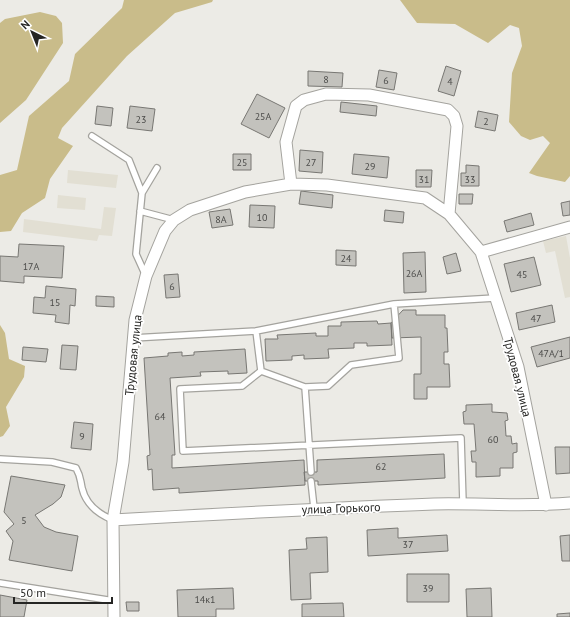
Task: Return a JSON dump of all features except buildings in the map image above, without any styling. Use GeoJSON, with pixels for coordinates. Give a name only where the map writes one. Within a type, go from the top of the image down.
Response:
{"type":"FeatureCollection","features":[{"type":"Feature","properties":{"kind":"street"},"geometry":{"type":"LineString","coordinates":[[291,184],[286,142],[296,106],[304,100],[326,94],[369,95],[426,105],[448,110],[454,116],[457,126],[448,214]]}},
{"type":"Feature","properties":{"kind":"street","name":"Трудовая улица"},"geometry":{"type":"LineString","coordinates":[[114,617],[113,520],[123,462],[135,320],[146,276],[165,231],[174,220],[190,210],[245,192],[291,184],[327,186],[425,198],[448,214],[481,252],[518,367],[546,505]]}},
{"type":"Feature","properties":{"kind":"street"},"geometry":{"type":"LineString","coordinates":[[481,252],[570,227]]}},
{"type":"Feature","properties":{"kind":"street","name":"улица Горького"},"geometry":{"type":"LineString","coordinates":[[113,520],[314,508],[464,504],[546,505],[570,503]]}},
{"type":"Feature","properties":{"kind":"lane"},"geometry":{"type":"LineString","coordinates":[[92,136],[129,160],[142,193]]}},
{"type":"Feature","properties":{"kind":"lane"},"geometry":{"type":"LineString","coordinates":[[146,276],[136,254],[140,211],[142,193],[157,168]]}},
{"type":"Feature","properties":{"kind":"lane"},"geometry":{"type":"LineString","coordinates":[[140,211],[174,220]]}},
{"type":"Feature","properties":{"kind":"lane"},"geometry":{"type":"LineString","coordinates":[[133,338],[256,331],[394,304],[495,298]]}},
{"type":"Feature","properties":{"kind":"lane"},"geometry":{"type":"LineString","coordinates":[[261,371],[306,387],[328,386],[351,365],[399,358],[394,304]]}},
{"type":"Feature","properties":{"kind":"lane"},"geometry":{"type":"LineString","coordinates":[[256,331],[261,371]]}},
{"type":"Feature","properties":{"kind":"lane"},"geometry":{"type":"LineString","coordinates":[[261,371],[242,386],[180,389],[183,451],[461,438],[464,504]]}},
{"type":"Feature","properties":{"kind":"lane"},"geometry":{"type":"LineString","coordinates":[[306,387],[311,472]]}},
{"type":"Feature","properties":{"kind":"lane"},"geometry":{"type":"LineString","coordinates":[[0,459],[52,462],[76,468],[81,476],[82,489],[88,504],[102,516],[113,520]]}},
{"type":"Feature","properties":{"kind":"lane"},"geometry":{"type":"LineString","coordinates":[[311,481],[314,508]]}},
{"type":"Feature","properties":{"kind":"lane"},"geometry":{"type":"LineString","coordinates":[[0,582],[114,601]]}},
{"type":"Feature","properties":{"kind":"shaded area"},"geometry":{"type":"Polygon","coordinates":[[[124,0],[213,0],[212,2],[175,13],[127,56],[62,128],[58,138],[73,146],[50,179],[45,198],[22,213],[11,231],[0,232],[0,175],[17,170],[29,116],[69,81],[75,54],[122,8],[124,0]]]}},
{"type":"Feature","properties":{"kind":"shaded area"},"geometry":{"type":"Polygon","coordinates":[[[400,0],[570,0],[570,176],[565,182],[529,173],[550,143],[543,136],[530,140],[521,136],[509,122],[512,73],[522,46],[519,28],[510,25],[488,43],[455,24],[417,23],[400,0]]]}},
{"type":"Feature","properties":{"kind":"shaded area"},"geometry":{"type":"Polygon","coordinates":[[[40,12],[56,16],[62,23],[63,43],[26,100],[0,123],[0,23],[5,19],[40,12]]]}},
{"type":"Feature","properties":{"kind":"shaded area"},"geometry":{"type":"Polygon","coordinates":[[[68,170],[118,175],[116,188],[67,183],[68,170]]]}},
{"type":"Feature","properties":{"kind":"shaded area"},"geometry":{"type":"Polygon","coordinates":[[[58,195],[86,198],[85,210],[57,208],[58,195]]]}},
{"type":"Feature","properties":{"kind":"shaded area"},"geometry":{"type":"Polygon","coordinates":[[[104,207],[116,208],[112,236],[99,235],[97,241],[23,232],[24,219],[101,229],[104,207]]]}},
{"type":"Feature","properties":{"kind":"shaded area"},"geometry":{"type":"Polygon","coordinates":[[[566,236],[570,258],[570,297],[565,298],[555,251],[546,253],[543,241],[566,236]]]}},
{"type":"Feature","properties":{"kind":"shaded area"},"geometry":{"type":"Polygon","coordinates":[[[0,325],[5,333],[9,359],[25,366],[24,377],[6,407],[10,426],[3,436],[0,437],[0,325]]]}}]}
